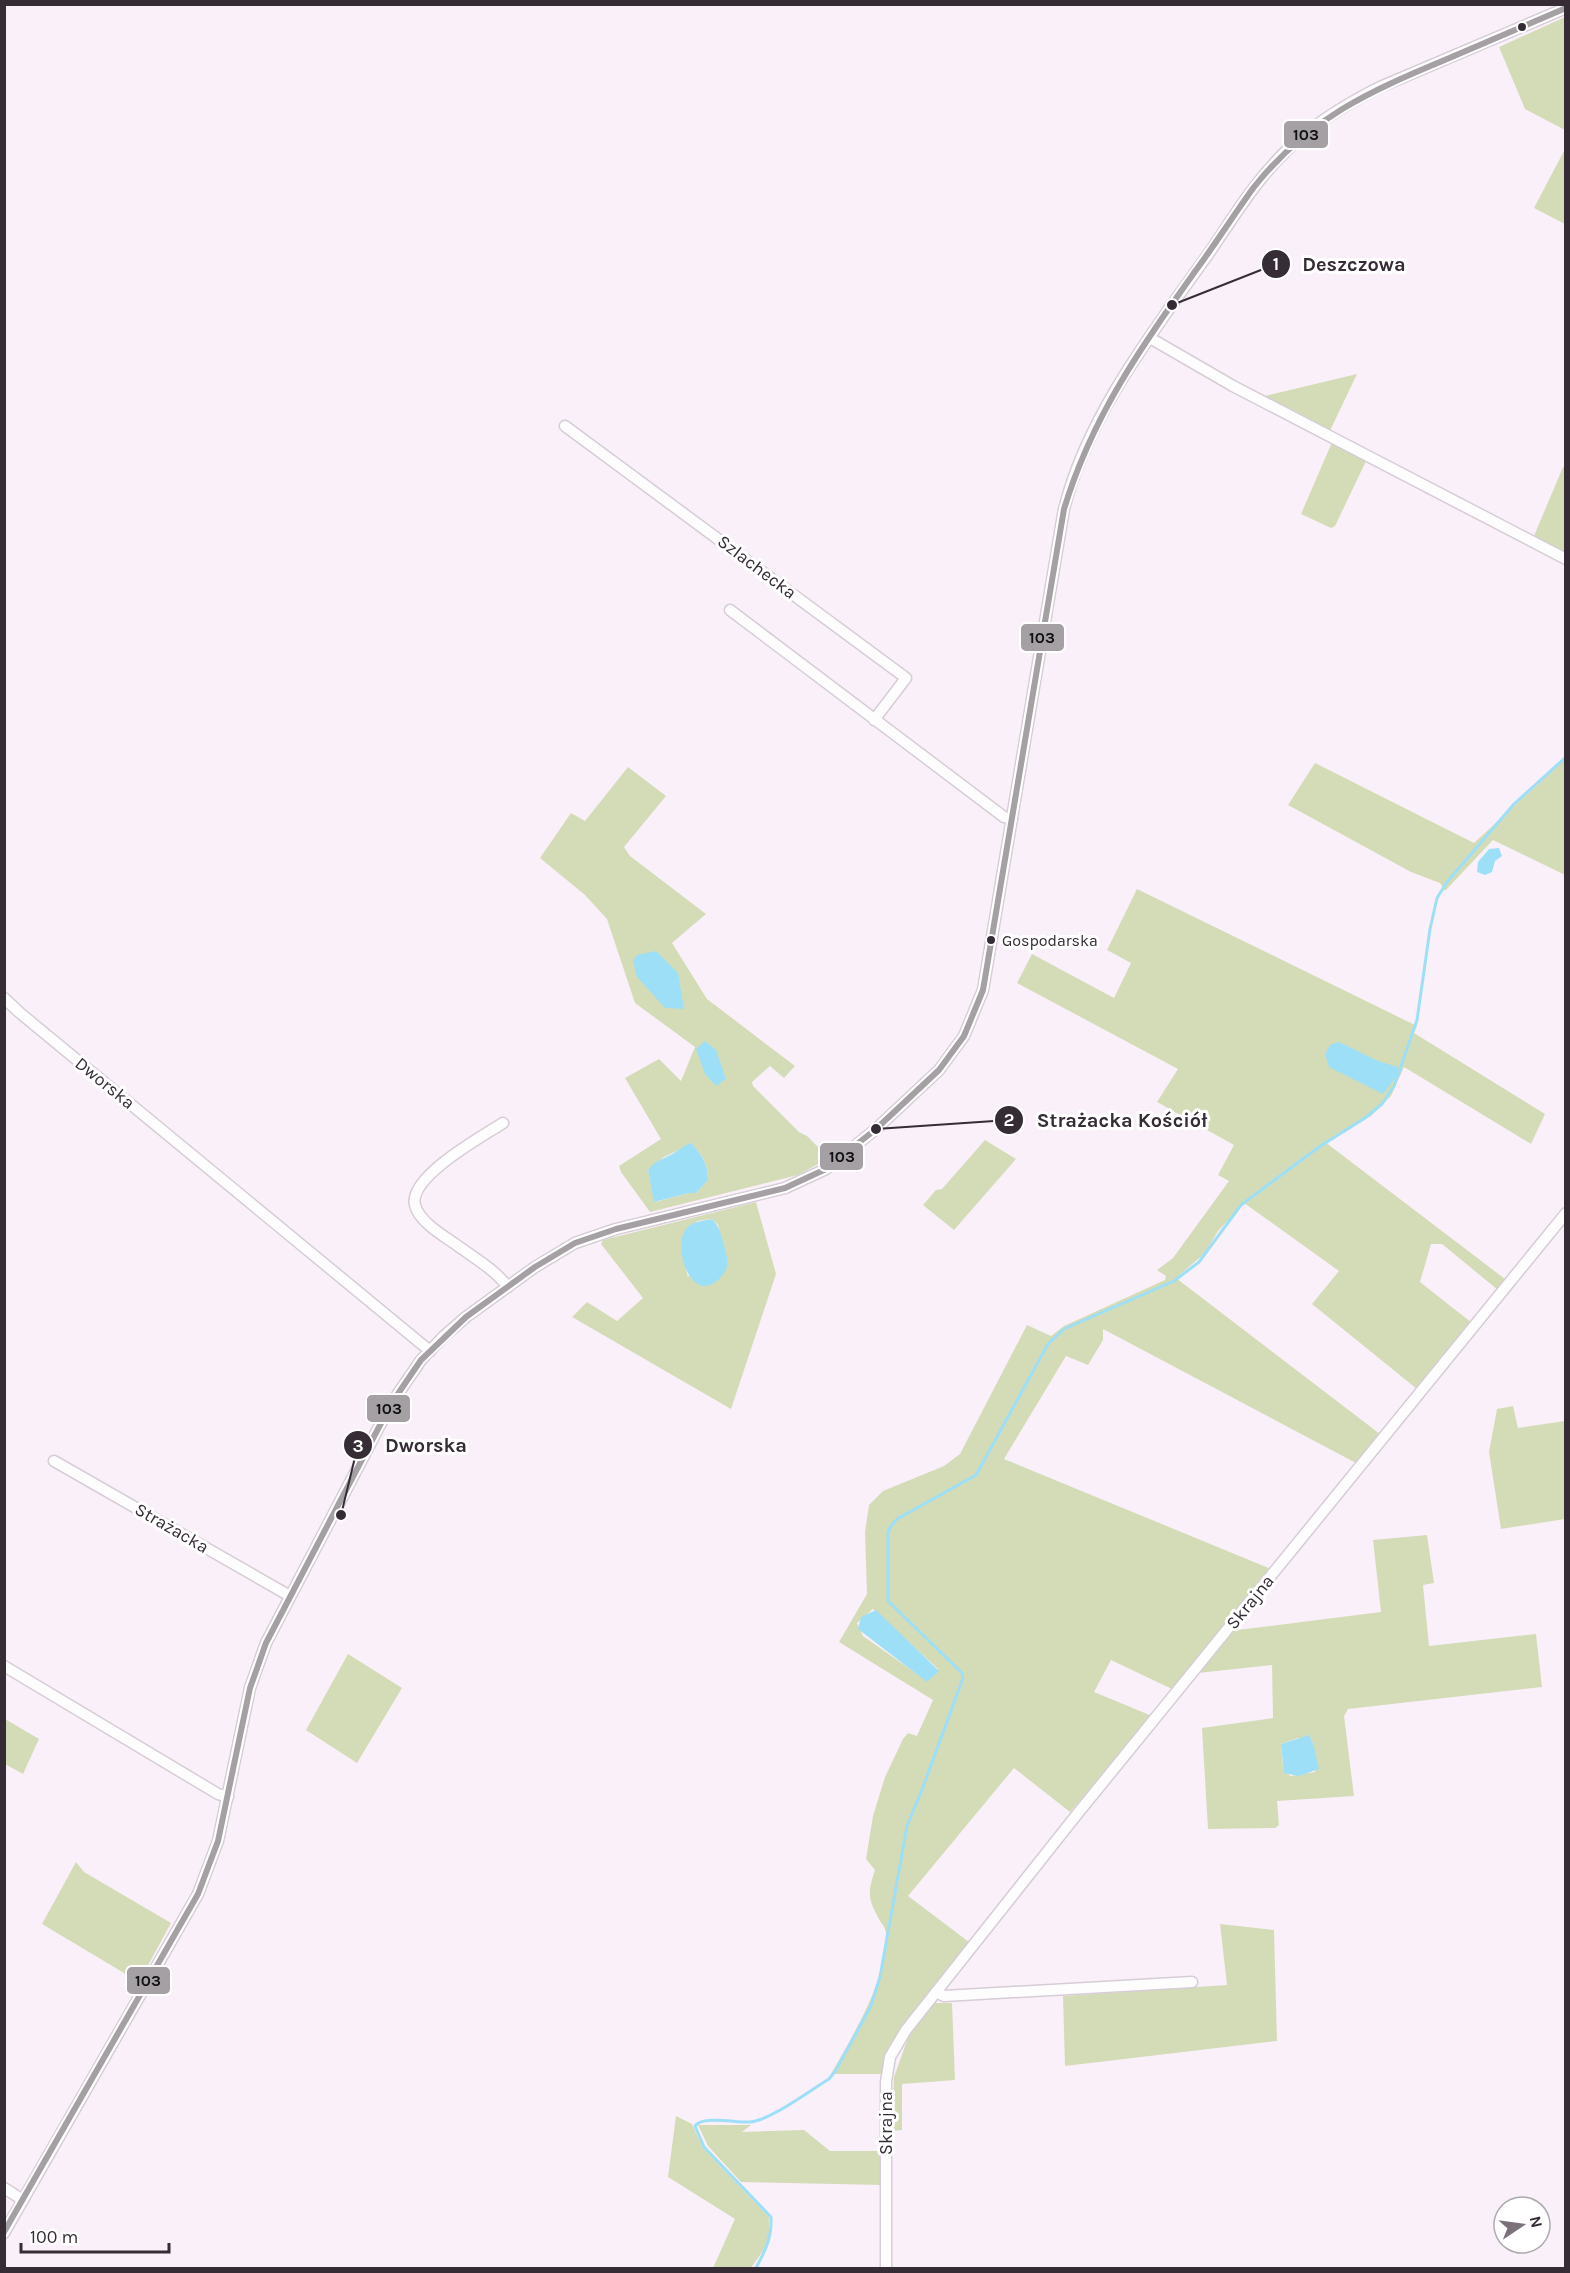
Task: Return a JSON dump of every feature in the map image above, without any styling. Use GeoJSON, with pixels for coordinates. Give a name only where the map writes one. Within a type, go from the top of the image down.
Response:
{"type":"FeatureCollection","features":[{"type":"Feature","properties":{"kind":"street"},"geometry":{"type":"LineString","coordinates":[[4,2233],[198,1894],[218,1841],[255,1674],[266,1643],[391,1404],[409,1375],[430,1351],[466,1317],[555,1254],[594,1235],[785,1188],[809,1178],[846,1154],[927,1083],[958,1046],[979,1002],[988,967],[1064,509],[1069,488],[1086,444],[1150,338],[1252,191],[1272,165],[1301,137],[1353,100],[1566,8]]}},
{"type":"Feature","properties":{"kind":"street"},"geometry":{"type":"LineString","coordinates":[[1150,338],[1233,386],[1566,559]]}},
{"type":"Feature","properties":{"kind":"street","name":"Szlachecka"},"geometry":{"type":"LineString","coordinates":[[565,426],[906,678],[874,720]]}},
{"type":"Feature","properties":{"kind":"street"},"geometry":{"type":"LineString","coordinates":[[730,610],[1004,817],[1012,819]]}},
{"type":"Feature","properties":{"kind":"street","name":"Dworska"},"geometry":{"type":"LineString","coordinates":[[4,998],[430,1351]]}},
{"type":"Feature","properties":{"kind":"street"},"geometry":{"type":"LineString","coordinates":[[503,1123],[433,1172],[419,1187],[414,1199],[421,1216],[487,1267],[508,1287]]}},
{"type":"Feature","properties":{"kind":"street","name":"Skrajna"},"geometry":{"type":"LineString","coordinates":[[886,2268],[886,2082],[890,2057],[906,2030],[1086,1803],[1566,1213]]}},
{"type":"Feature","properties":{"kind":"street","name":"Strażacka"},"geometry":{"type":"LineString","coordinates":[[54,1461],[290,1596]]}},
{"type":"Feature","properties":{"kind":"street"},"geometry":{"type":"LineString","coordinates":[[4,1666],[218,1794],[228,1797]]}},
{"type":"Feature","properties":{"kind":"street"},"geometry":{"type":"LineString","coordinates":[[936,1992],[944,1996],[1192,1982]]}},
{"type":"Feature","properties":{"kind":"street"},"geometry":{"type":"LineString","coordinates":[[4,2188],[23,2200]]}},
{"type":"Feature","properties":{"kind":"green space"},"geometry":{"type":"Polygon","coordinates":[[[1565,17],[1565,130],[1525,109],[1499,47],[1565,17]]]}},
{"type":"Feature","properties":{"kind":"green space"},"geometry":{"type":"Polygon","coordinates":[[[1565,149],[1565,224],[1534,208],[1565,149]]]}},
{"type":"Feature","properties":{"kind":"green space"},"geometry":{"type":"Polygon","coordinates":[[[1357,374],[1327,437],[1256,398],[1357,374]]]}},
{"type":"Feature","properties":{"kind":"green space"},"geometry":{"type":"Polygon","coordinates":[[[1333,440],[1367,459],[1335,526],[1331,528],[1301,514],[1333,440]]]}},
{"type":"Feature","properties":{"kind":"green space"},"geometry":{"type":"Polygon","coordinates":[[[1563,467],[1566,468],[1565,560],[1531,543],[1563,467]]]}},
{"type":"Feature","properties":{"kind":"green space"},"geometry":{"type":"Polygon","coordinates":[[[1565,759],[1565,875],[1493,840],[1445,891],[1440,883],[1411,872],[1288,805],[1315,763],[1474,843],[1565,759]]]}},
{"type":"Feature","properties":{"kind":"green space"},"geometry":{"type":"Polygon","coordinates":[[[628,767],[666,796],[624,847],[630,856],[706,914],[672,943],[707,999],[795,1066],[784,1078],[770,1066],[752,1082],[753,1086],[829,1158],[798,1175],[650,1212],[621,1172],[619,1166],[661,1139],[625,1078],[659,1059],[681,1081],[695,1047],[635,1003],[607,919],[585,895],[540,858],[571,813],[585,821],[628,767]],[[691,1144],[664,1157],[648,1170],[655,1202],[696,1193],[708,1180],[706,1164],[691,1144]]]}},
{"type":"Feature","properties":{"kind":"green space"},"geometry":{"type":"Polygon","coordinates":[[[1137,889],[1417,1026],[1414,1033],[1545,1114],[1531,1144],[1404,1067],[1391,1096],[1371,1116],[1325,1142],[1505,1279],[1498,1290],[1442,1244],[1431,1244],[1420,1282],[1472,1323],[1417,1389],[1312,1304],[1339,1271],[1244,1203],[1218,1231],[1205,1253],[1176,1278],[1380,1434],[1356,1463],[1103,1329],[1103,1340],[1088,1365],[1066,1356],[1004,1459],[1271,1569],[1227,1625],[1237,1630],[1381,1612],[1373,1540],[1427,1535],[1434,1583],[1423,1585],[1429,1646],[1536,1634],[1542,1687],[1348,1709],[1344,1716],[1354,1796],[1277,1801],[1279,1825],[1275,1828],[1208,1829],[1202,1728],[1273,1718],[1272,1665],[1198,1673],[1174,1690],[1111,1660],[1094,1692],[1152,1716],[1070,1812],[1014,1768],[908,1896],[969,1942],[902,2035],[890,2074],[831,2074],[875,1989],[885,1952],[885,1930],[870,1896],[875,1870],[866,1859],[873,1816],[885,1777],[903,1739],[908,1733],[917,1736],[933,1700],[839,1642],[867,1594],[865,1532],[869,1505],[883,1491],[944,1466],[960,1454],[1027,1325],[1051,1336],[1064,1326],[1165,1280],[1166,1276],[1157,1270],[1173,1258],[1229,1181],[1218,1175],[1234,1145],[1157,1102],[1178,1069],[1017,983],[1032,954],[1114,998],[1131,963],[1107,950],[1137,889]],[[873,1609],[857,1623],[863,1636],[927,1681],[938,1669],[873,1609]],[[1298,1738],[1281,1744],[1283,1766],[1290,1776],[1315,1772],[1312,1740],[1298,1738]]]}},
{"type":"Feature","properties":{"kind":"green space"},"geometry":{"type":"Polygon","coordinates":[[[985,1140],[1016,1159],[954,1230],[923,1205],[936,1190],[942,1189],[985,1140]]]}},
{"type":"Feature","properties":{"kind":"green space"},"geometry":{"type":"Polygon","coordinates":[[[756,1202],[776,1274],[731,1409],[572,1317],[587,1302],[617,1321],[643,1298],[601,1244],[603,1240],[756,1202]],[[712,1219],[697,1221],[682,1254],[688,1277],[720,1236],[718,1225],[712,1219]]]}},
{"type":"Feature","properties":{"kind":"green space"},"geometry":{"type":"Polygon","coordinates":[[[1513,1406],[1518,1428],[1565,1421],[1565,1519],[1501,1529],[1489,1452],[1497,1409],[1513,1406]]]}},
{"type":"Feature","properties":{"kind":"green space"},"geometry":{"type":"Polygon","coordinates":[[[348,1654],[402,1688],[357,1763],[306,1730],[348,1654]]]}},
{"type":"Feature","properties":{"kind":"green space"},"geometry":{"type":"Polygon","coordinates":[[[5,1719],[39,1739],[23,1774],[5,1764],[5,1719]]]}},
{"type":"Feature","properties":{"kind":"green space"},"geometry":{"type":"Polygon","coordinates":[[[76,1862],[84,1872],[171,1923],[139,1982],[42,1924],[76,1862]]]}},
{"type":"Feature","properties":{"kind":"green space"},"geometry":{"type":"Polygon","coordinates":[[[1220,1924],[1274,1930],[1277,2041],[1065,2066],[1063,1996],[1227,1985],[1220,1924]]]}},
{"type":"Feature","properties":{"kind":"green space"},"geometry":{"type":"Polygon","coordinates":[[[933,2003],[952,2003],[955,2080],[902,2084],[902,2130],[892,2131],[894,2077],[909,2035],[933,2003]]]}},
{"type":"Feature","properties":{"kind":"green space"},"geometry":{"type":"Polygon","coordinates":[[[676,2116],[692,2124],[703,2148],[769,2217],[769,2242],[751,2268],[713,2268],[735,2219],[668,2177],[676,2116]]]}},
{"type":"Feature","properties":{"kind":"green space"},"geometry":{"type":"Polygon","coordinates":[[[698,2125],[751,2125],[742,2132],[804,2130],[830,2151],[883,2151],[883,2185],[741,2182],[708,2146],[698,2125]]]}},
{"type":"Feature","properties":{"kind":"water"},"geometry":{"type":"Polygon","coordinates":[[[1499,848],[1502,856],[1495,861],[1492,872],[1485,875],[1477,872],[1478,862],[1489,849],[1499,848]]]}},
{"type":"Feature","properties":{"kind":"water"},"geometry":{"type":"Polygon","coordinates":[[[656,951],[678,973],[684,1009],[665,1008],[637,977],[633,961],[637,955],[656,951]]]}},
{"type":"Feature","properties":{"kind":"water"},"geometry":{"type":"Polygon","coordinates":[[[705,1041],[716,1050],[726,1079],[716,1086],[705,1074],[696,1049],[705,1041]]]}},
{"type":"Feature","properties":{"kind":"water"},"geometry":{"type":"Polygon","coordinates":[[[1339,1042],[1378,1061],[1398,1067],[1399,1073],[1383,1094],[1329,1067],[1325,1054],[1330,1045],[1339,1042]]]}},
{"type":"Feature","properties":{"kind":"water"},"geometry":{"type":"Polygon","coordinates":[[[691,1143],[704,1160],[708,1180],[696,1193],[654,1202],[648,1170],[657,1162],[691,1143]]]}},
{"type":"Feature","properties":{"kind":"water"},"geometry":{"type":"Polygon","coordinates":[[[712,1219],[722,1237],[727,1264],[725,1272],[719,1279],[709,1285],[700,1285],[687,1271],[681,1248],[682,1237],[691,1224],[712,1219]]]}},
{"type":"Feature","properties":{"kind":"water"},"geometry":{"type":"Polygon","coordinates":[[[876,1610],[939,1671],[927,1682],[858,1629],[861,1617],[876,1610]]]}},
{"type":"Feature","properties":{"kind":"water"},"geometry":{"type":"Polygon","coordinates":[[[1309,1735],[1319,1769],[1299,1776],[1284,1773],[1281,1744],[1309,1735]]]}},
{"type":"Feature","properties":{"kind":"waterway"},"geometry":{"type":"LineString","coordinates":[[756,2268],[769,2238],[771,2217],[704,2147],[695,2126],[712,2120],[750,2122],[759,2120],[779,2111],[829,2079],[836,2070],[871,2006],[880,1977],[907,1826],[963,1678],[962,1673],[888,1601],[888,1532],[891,1526],[897,1519],[976,1475],[1048,1344],[1064,1329],[1174,1281],[1199,1262],[1241,1205],[1382,1104],[1394,1086],[1417,1020],[1430,929],[1437,898],[1447,882],[1514,804],[1566,757]]}},
{"type":"Feature","properties":{"kind":"transit line","name":"103"},"geometry":{"type":"LineString","coordinates":[[4,2232],[198,1894],[218,1841],[250,1688],[266,1643],[391,1404],[421,1360],[466,1317],[535,1267],[575,1243],[616,1229],[785,1188],[826,1169],[876,1129],[939,1070],[964,1036],[983,990],[1064,509],[1089,442],[1121,382],[1158,324],[1254,187],[1296,143],[1318,125],[1391,83],[1566,8]]}},
{"type":"Feature","properties":{"kind":"place","name":"Deszczowa"},"geometry":{"type":"Point","coordinates":[1172,305]}},
{"type":"Feature","properties":{"kind":"place","name":"Gospodarska"},"geometry":{"type":"Point","coordinates":[991,940]}},
{"type":"Feature","properties":{"kind":"place","name":"Strażacka Kościół"},"geometry":{"type":"Point","coordinates":[876,1129]}},
{"type":"Feature","properties":{"kind":"place","name":"Dworska"},"geometry":{"type":"Point","coordinates":[341,1515]}}]}
